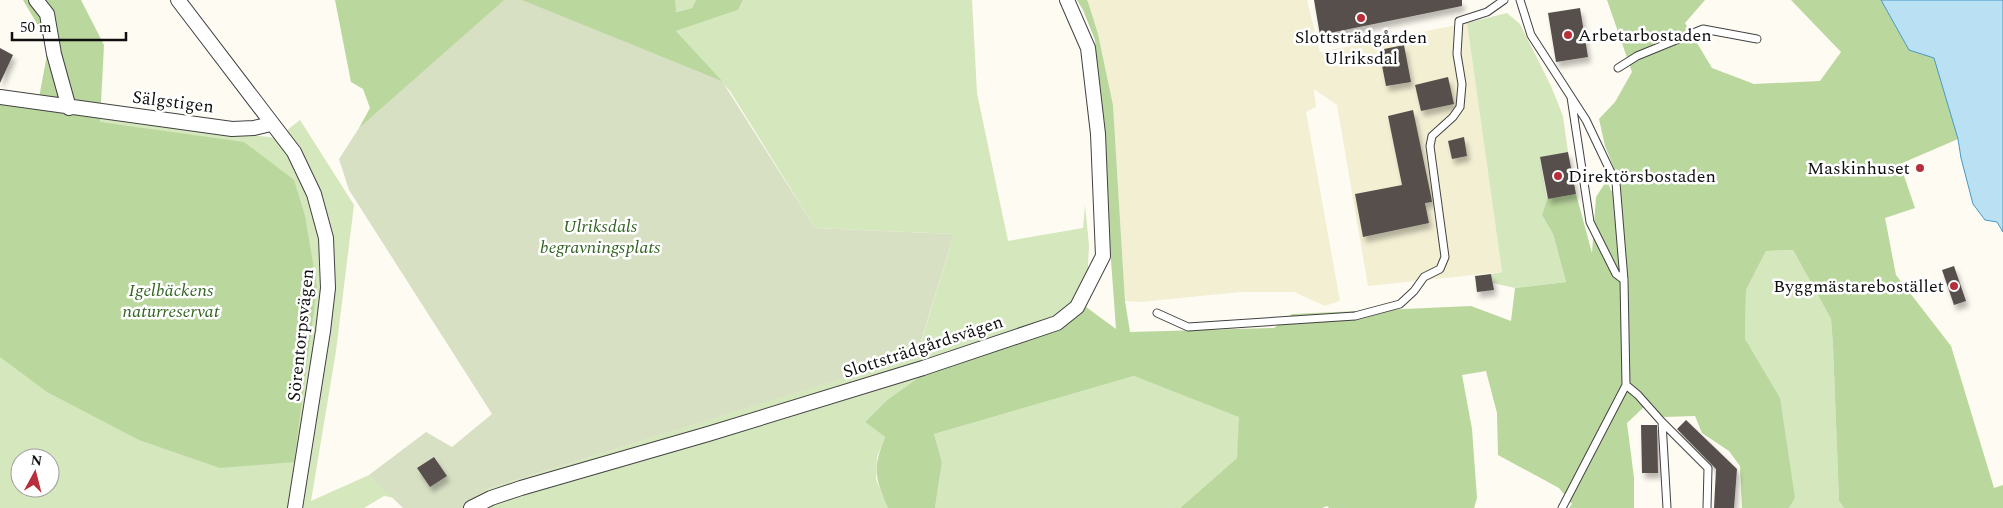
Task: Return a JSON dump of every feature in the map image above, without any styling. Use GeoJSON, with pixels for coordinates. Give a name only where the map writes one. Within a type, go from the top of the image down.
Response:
{"type":"FeatureCollection","features":[{"type":"Feature","properties":{"kind":"street"},"geometry":{"type":"LineString","coordinates":[[36,0],[47,14],[54,54],[69,108]]}},
{"type":"Feature","properties":{"kind":"street","name":"Sörentorpsvägen"},"geometry":{"type":"LineString","coordinates":[[178,0],[294,152],[319,208],[326,246],[328,288],[323,332],[295,508]]}},
{"type":"Feature","properties":{"kind":"street","name":"Slottsträdgårdsvägen"},"geometry":{"type":"LineString","coordinates":[[471,508],[491,498],[521,488],[708,434],[923,368],[1057,323],[1077,307],[1103,256],[1098,134],[1088,48],[1067,0]]}},
{"type":"Feature","properties":{"kind":"street","name":"Sälgstigen"},"geometry":{"type":"LineString","coordinates":[[0,97],[232,129],[254,128],[271,124]]}},
{"type":"Feature","properties":{"kind":"lane"},"geometry":{"type":"LineString","coordinates":[[1157,313],[1188,327],[1355,316],[1400,304],[1414,292],[1424,277],[1440,269],[1445,257],[1430,146],[1432,136],[1453,117],[1460,107],[1462,84],[1457,54],[1459,21],[1487,12],[1504,0]]}},
{"type":"Feature","properties":{"kind":"lane"},"geometry":{"type":"LineString","coordinates":[[1520,0],[1531,35],[1586,120],[1616,183],[1624,280],[1626,385],[1562,508]]}},
{"type":"Feature","properties":{"kind":"lane"},"geometry":{"type":"LineString","coordinates":[[1618,68],[1637,56],[1703,29],[1757,40]]}},
{"type":"Feature","properties":{"kind":"lane"},"geometry":{"type":"LineString","coordinates":[[1571,96],[1590,222],[1616,274],[1624,280]]}},
{"type":"Feature","properties":{"kind":"lane"},"geometry":{"type":"LineString","coordinates":[[1626,385],[1638,395],[1708,468],[1707,508]]}},
{"type":"Feature","properties":{"kind":"lane"},"geometry":{"type":"LineString","coordinates":[[1662,422],[1667,508]]}},
{"type":"Feature","properties":{"kind":"shaded area"},"geometry":{"type":"Polygon","coordinates":[[[1087,0],[1307,0],[1320,52],[1467,23],[1502,272],[1368,286],[1337,105],[1314,89],[1316,107],[1306,112],[1340,301],[1325,306],[1294,292],[1240,292],[1141,302],[1125,301],[1113,105],[1098,34],[1087,0]]]}},
{"type":"Feature","properties":{"kind":"green space","name":"Igelbäckens naturreservat"},"geometry":{"type":"Polygon","coordinates":[[[23,0],[81,0],[104,45],[100,122],[244,142],[294,180],[305,216],[317,287],[294,462],[220,468],[139,440],[47,392],[0,357],[0,103],[38,103],[49,44],[23,0]]]}},
{"type":"Feature","properties":{"kind":"green space"},"geometry":{"type":"Polygon","coordinates":[[[335,0],[675,0],[676,12],[692,8],[696,0],[743,0],[738,10],[676,31],[722,81],[686,93],[478,218],[359,128],[370,108],[363,89],[351,82],[335,0]]]}},
{"type":"Feature","properties":{"kind":"green space","name":"Ulriksdals begravningsplats"},"geometry":{"type":"Polygon","coordinates":[[[504,0],[522,0],[722,81],[815,228],[954,234],[921,341],[924,353],[487,489],[462,508],[403,508],[369,475],[426,432],[452,447],[492,414],[349,190],[339,159],[359,128],[504,0]]]}},
{"type":"Feature","properties":{"kind":"green space"},"geometry":{"type":"Polygon","coordinates":[[[675,0],[696,0],[692,8],[675,12],[675,0]]]}},
{"type":"Feature","properties":{"kind":"green space"},"geometry":{"type":"Polygon","coordinates":[[[743,0],[972,0],[977,93],[1008,241],[1083,228],[1085,205],[1089,245],[1086,307],[1065,325],[1026,341],[929,370],[887,400],[865,422],[885,437],[877,457],[876,479],[888,508],[462,508],[487,489],[923,353],[921,342],[954,234],[815,228],[730,91],[676,31],[738,10],[743,0]]]}},
{"type":"Feature","properties":{"kind":"green space"},"geometry":{"type":"Polygon","coordinates":[[[1077,0],[1087,0],[1088,2],[1098,34],[1113,105],[1125,301],[1130,332],[1274,328],[1292,314],[1471,306],[1511,321],[1515,288],[1566,282],[1553,234],[1542,215],[1547,199],[1576,194],[1592,253],[1596,197],[1607,180],[1611,191],[1621,185],[1605,146],[1599,119],[1615,102],[1632,72],[1607,0],[1705,0],[1685,23],[1712,68],[1754,84],[1820,81],[1841,52],[1791,0],[1881,0],[1909,50],[1934,58],[1958,139],[1900,164],[1915,208],[1885,218],[1896,275],[1951,346],[1994,488],[2003,485],[2003,508],[1844,508],[1839,501],[1831,319],[1793,250],[1766,251],[1746,290],[1745,339],[1780,398],[1795,498],[1789,508],[1742,508],[1740,466],[1729,451],[1702,433],[1695,416],[1664,417],[1644,407],[1627,423],[1634,478],[1634,508],[1569,508],[1572,504],[1559,488],[1498,455],[1497,413],[1486,371],[1462,375],[1472,429],[1477,498],[1474,508],[1329,508],[1327,506],[1322,508],[1180,508],[1237,458],[1239,417],[1134,376],[934,434],[942,462],[935,508],[888,508],[880,488],[877,473],[878,458],[885,437],[865,422],[887,400],[929,370],[1026,341],[1065,325],[1086,307],[1116,329],[1095,40],[1077,0]]]}},
{"type":"Feature","properties":{"kind":"green space"},"geometry":{"type":"Polygon","coordinates":[[[1507,13],[1520,24],[1551,86],[1563,116],[1568,152],[1540,158],[1547,199],[1542,215],[1553,234],[1566,282],[1515,288],[1493,283],[1491,274],[1502,272],[1467,23],[1507,13]]]}},
{"type":"Feature","properties":{"kind":"green space","name":"Igelbäckens naturreservat"},"geometry":{"type":"Polygon","coordinates":[[[0,106],[277,138],[300,120],[354,205],[336,351],[311,501],[369,475],[395,498],[384,496],[364,508],[0,508],[0,106]]]}},
{"type":"Feature","properties":{"kind":"green space"},"geometry":{"type":"Polygon","coordinates":[[[1793,250],[1831,319],[1839,501],[1844,508],[1789,508],[1795,498],[1745,339],[1746,290],[1766,251],[1793,250]]]}},
{"type":"Feature","properties":{"kind":"green space"},"geometry":{"type":"Polygon","coordinates":[[[1134,376],[1240,416],[1237,458],[1180,508],[935,508],[942,462],[934,434],[1134,376]]]}},
{"type":"Feature","properties":{"kind":"water"},"geometry":{"type":"Polygon","coordinates":[[[1881,0],[2003,0],[2003,232],[1997,222],[1985,220],[1973,204],[1958,139],[1934,58],[1909,50],[1881,0]]]}},
{"type":"Feature","properties":{"kind":"building","name":"Slottsträdgården Ulriksdal"},"geometry":{"type":"Polygon","coordinates":[[[1314,0],[1462,0],[1462,6],[1320,35],[1314,0]]]}},
{"type":"Feature","properties":{"kind":"building","name":"Arbetarbostaden"},"geometry":{"type":"Polygon","coordinates":[[[1580,8],[1588,57],[1556,62],[1548,13],[1580,8]]]}},
{"type":"Feature","properties":{"kind":"building"},"geometry":{"type":"Polygon","coordinates":[[[1404,45],[1411,82],[1386,86],[1379,50],[1404,45]]]}},
{"type":"Feature","properties":{"kind":"building"},"geometry":{"type":"Polygon","coordinates":[[[0,48],[13,55],[0,83],[0,48]]]}},
{"type":"Feature","properties":{"kind":"building"},"geometry":{"type":"Polygon","coordinates":[[[1448,77],[1454,104],[1421,111],[1415,85],[1448,77]]]}},
{"type":"Feature","properties":{"kind":"building"},"geometry":{"type":"Polygon","coordinates":[[[1413,110],[1432,202],[1425,203],[1429,223],[1363,237],[1355,194],[1402,185],[1388,116],[1413,110]]]}},
{"type":"Feature","properties":{"kind":"building"},"geometry":{"type":"Polygon","coordinates":[[[1464,137],[1467,156],[1452,159],[1448,141],[1464,137]]]}},
{"type":"Feature","properties":{"kind":"building","name":"Direktörsbostaden"},"geometry":{"type":"Polygon","coordinates":[[[1568,152],[1576,194],[1548,199],[1540,157],[1568,152]]]}},
{"type":"Feature","properties":{"kind":"building","name":"Byggmästarebostället"},"geometry":{"type":"Polygon","coordinates":[[[1954,266],[1966,301],[1954,305],[1942,270],[1954,266]]]}},
{"type":"Feature","properties":{"kind":"building"},"geometry":{"type":"Polygon","coordinates":[[[1491,274],[1494,290],[1477,292],[1475,276],[1491,274]]]}},
{"type":"Feature","properties":{"kind":"building"},"geometry":{"type":"Polygon","coordinates":[[[1686,420],[1737,469],[1734,508],[1714,508],[1716,469],[1677,429],[1686,420]]]}},
{"type":"Feature","properties":{"kind":"building"},"geometry":{"type":"Polygon","coordinates":[[[1641,425],[1657,425],[1658,473],[1642,473],[1641,425]]]}},
{"type":"Feature","properties":{"kind":"building"},"geometry":{"type":"Polygon","coordinates":[[[434,457],[447,476],[430,487],[417,468],[434,457]]]}},
{"type":"Feature","properties":{"kind":"place","name":"Slottsträdgården Ulriksdal"},"geometry":{"type":"Point","coordinates":[1361,18]}},
{"type":"Feature","properties":{"kind":"place","name":"Arbetarbostaden"},"geometry":{"type":"Point","coordinates":[1568,35]}},
{"type":"Feature","properties":{"kind":"place","name":"Maskinhuset"},"geometry":{"type":"Point","coordinates":[1920,168]}},
{"type":"Feature","properties":{"kind":"place","name":"Direktörsbostaden"},"geometry":{"type":"Point","coordinates":[1558,176]}},
{"type":"Feature","properties":{"kind":"place","name":"Byggmästarebostället"},"geometry":{"type":"Point","coordinates":[1954,286]}}]}
